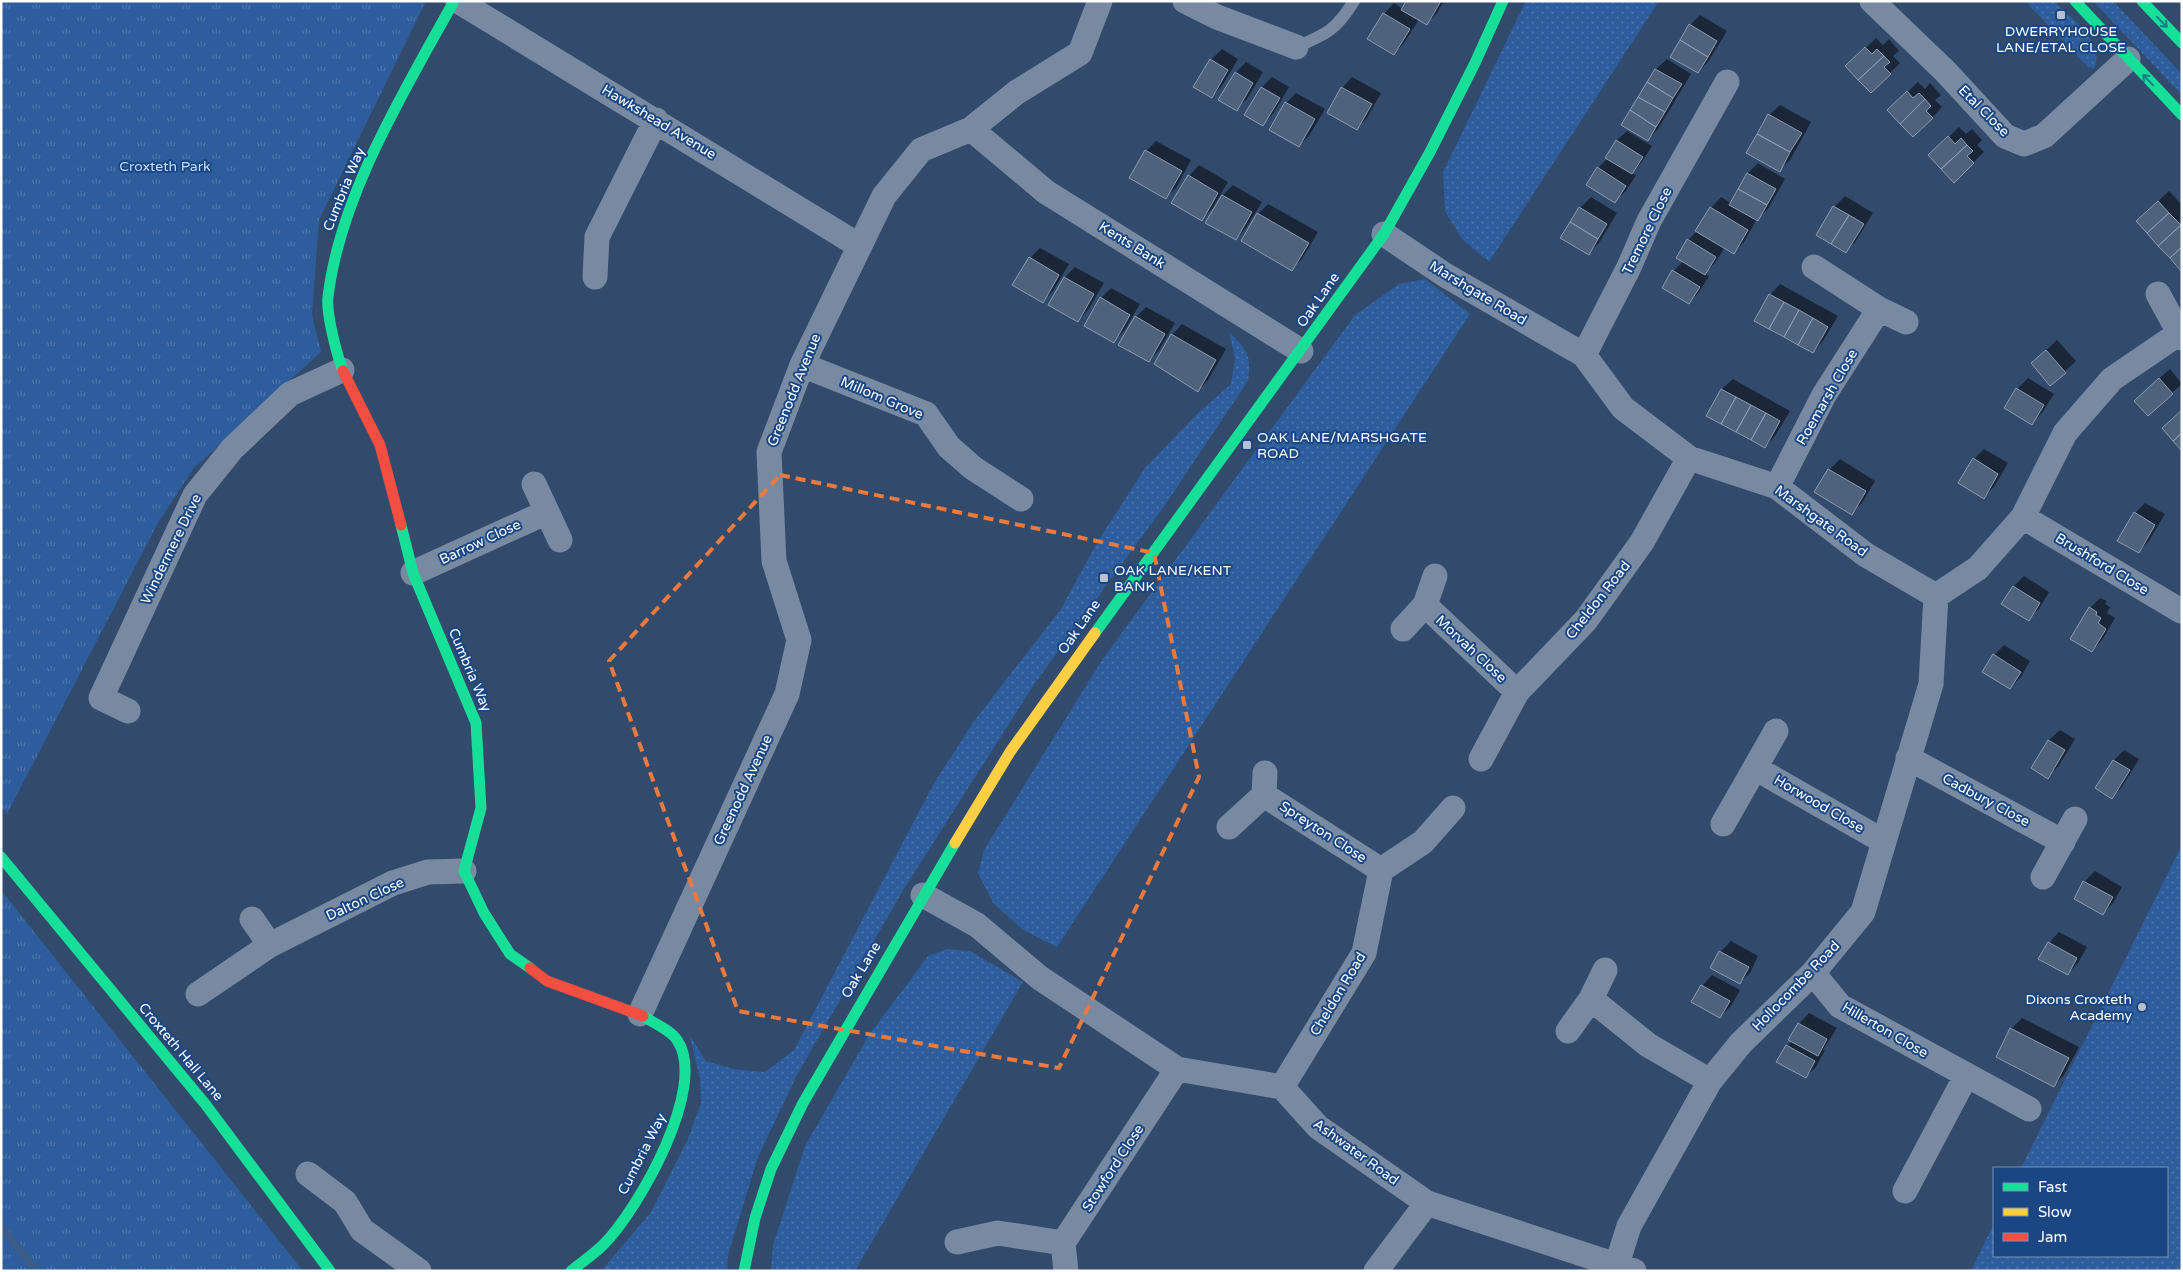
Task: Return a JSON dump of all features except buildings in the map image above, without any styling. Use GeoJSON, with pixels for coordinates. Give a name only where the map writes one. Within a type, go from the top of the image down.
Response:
{"type":"FeatureCollection","features":[{"type":"Feature","properties":{"kind":"street","name":"Hawkshead Avenue"},"geometry":{"type":"LineString","coordinates":[[456,1],[656,120],[858,245]]}},
{"type":"Feature","properties":{"kind":"street","name":"Cumbria Way"},"geometry":{"type":"LineString","coordinates":[[456,1],[392,113],[342,227],[328,299],[335,345],[342,370],[380,445],[413,573],[476,723],[481,808],[464,871],[484,913],[510,954],[547,981],[640,1014],[677,1039],[686,1063],[678,1119],[641,1195],[604,1244],[571,1271]]}},
{"type":"Feature","properties":{"kind":"street","name":"Greenodd Avenue"},"geometry":{"type":"LineString","coordinates":[[640,1014],[787,694],[799,640],[774,561],[769,452],[802,366],[858,245],[884,196],[921,150],[970,129],[1017,92],[1080,53],[1100,1]]}},
{"type":"Feature","properties":{"kind":"street"},"geometry":{"type":"LineString","coordinates":[[1185,1],[1217,17],[1296,47]]}},
{"type":"Feature","properties":{"kind":"street","name":"Oak Lane"},"geometry":{"type":"LineString","coordinates":[[744,1271],[755,1218],[771,1169],[803,1103],[923,894],[1010,752],[1206,476],[1301,351],[1384,234],[1444,126],[1475,63],[1502,1]]}},
{"type":"Feature","properties":{"kind":"street","name":"Etal Close"},"geometry":{"type":"LineString","coordinates":[[1872,1],[1945,71],[2005,136],[2024,144],[2044,136],[2128,59]]}},
{"type":"Feature","properties":{"kind":"street"},"geometry":{"type":"LineString","coordinates":[[2075,1],[2182,115]]}},
{"type":"Feature","properties":{"kind":"street"},"geometry":{"type":"LineString","coordinates":[[2142,1],[2182,43]]}},
{"type":"Feature","properties":{"kind":"street","name":"Tremore Close"},"geometry":{"type":"LineString","coordinates":[[1584,355],[1629,267],[1648,221],[1727,82]]}},
{"type":"Feature","properties":{"kind":"street"},"geometry":{"type":"LineString","coordinates":[[595,277],[597,237],[656,120]]}},
{"type":"Feature","properties":{"kind":"street","name":"Kents Bank"},"geometry":{"type":"LineString","coordinates":[[970,129],[1046,192],[1301,351]]}},
{"type":"Feature","properties":{"kind":"street","name":"Marshgate Road"},"geometry":{"type":"LineString","coordinates":[[1384,234],[1445,274],[1584,355],[1623,408],[1689,458],[1777,486],[1866,555],[1936,596]]}},
{"type":"Feature","properties":{"kind":"street"},"geometry":{"type":"LineString","coordinates":[[1814,267],[1879,309],[1906,322]]}},
{"type":"Feature","properties":{"kind":"street"},"geometry":{"type":"LineString","coordinates":[[1936,596],[1978,568],[2023,517],[2066,433],[2112,380],[2180,336],[2158,294]]}},
{"type":"Feature","properties":{"kind":"street","name":"Roemarsh Close"},"geometry":{"type":"LineString","coordinates":[[1777,486],[1824,395],[1879,309]]}},
{"type":"Feature","properties":{"kind":"street","name":"Millom Grove"},"geometry":{"type":"LineString","coordinates":[[802,366],[926,414],[949,447],[973,468],[1021,499]]}},
{"type":"Feature","properties":{"kind":"street","name":"Windermere Drive"},"geometry":{"type":"LineString","coordinates":[[128,711],[101,698],[195,495],[232,449],[290,394],[342,370]]}},
{"type":"Feature","properties":{"kind":"street","name":"Cheldon Road"},"geometry":{"type":"LineString","coordinates":[[1481,760],[1518,692],[1586,620],[1642,542],[1689,458]]}},
{"type":"Feature","properties":{"kind":"street"},"geometry":{"type":"LineString","coordinates":[[534,484],[560,540]]}},
{"type":"Feature","properties":{"kind":"street","name":"Barrow Close"},"geometry":{"type":"LineString","coordinates":[[413,573],[547,512]]}},
{"type":"Feature","properties":{"kind":"street","name":"Brushford Close"},"geometry":{"type":"LineString","coordinates":[[2023,517],[2181,611]]}},
{"type":"Feature","properties":{"kind":"street","name":"Morvah Close"},"geometry":{"type":"LineString","coordinates":[[1403,629],[1425,605],[1435,576]]}},
{"type":"Feature","properties":{"kind":"street","name":"Hollocombe Road"},"geometry":{"type":"LineString","coordinates":[[1626,1267],[1628,1226],[1710,1081],[1741,1043],[1812,973],[1863,912],[1931,684],[1936,596]]}},
{"type":"Feature","properties":{"kind":"street","name":"Morvah Close"},"geometry":{"type":"LineString","coordinates":[[1425,605],[1518,692]]}},
{"type":"Feature","properties":{"kind":"street"},"geometry":{"type":"LineString","coordinates":[[1723,824],[1776,731]]}},
{"type":"Feature","properties":{"kind":"street","name":"Cadbury Close"},"geometry":{"type":"LineString","coordinates":[[1908,758],[2063,842]]}},
{"type":"Feature","properties":{"kind":"street","name":"Horwood Close"},"geometry":{"type":"LineString","coordinates":[[1755,768],[1883,840]]}},
{"type":"Feature","properties":{"kind":"street","name":"Spreyton Close"},"geometry":{"type":"LineString","coordinates":[[1229,827],[1264,784],[1381,870]]}},
{"type":"Feature","properties":{"kind":"street"},"geometry":{"type":"LineString","coordinates":[[1381,870],[1423,842],[1453,808]]}},
{"type":"Feature","properties":{"kind":"street"},"geometry":{"type":"LineString","coordinates":[[2043,878],[2075,819]]}},
{"type":"Feature","properties":{"kind":"street","name":"Croxteth Hall Lane"},"geometry":{"type":"LineString","coordinates":[[1,857],[206,1104],[330,1271]]}},
{"type":"Feature","properties":{"kind":"street","name":"Cheldon Road"},"geometry":{"type":"LineString","coordinates":[[1282,1087],[1364,953],[1381,870]]}},
{"type":"Feature","properties":{"kind":"street","name":"Dalton Close"},"geometry":{"type":"LineString","coordinates":[[198,994],[270,945],[393,883],[428,872],[464,871]]}},
{"type":"Feature","properties":{"kind":"street"},"geometry":{"type":"LineString","coordinates":[[923,894],[976,924],[1040,978],[1177,1069],[1282,1087]]}},
{"type":"Feature","properties":{"kind":"street"},"geometry":{"type":"LineString","coordinates":[[252,919],[270,945]]}},
{"type":"Feature","properties":{"kind":"street"},"geometry":{"type":"LineString","coordinates":[[1568,1031],[1592,999],[1605,970]]}},
{"type":"Feature","properties":{"kind":"street","name":"Hillerton Close"},"geometry":{"type":"LineString","coordinates":[[1812,973],[1840,1006],[2029,1109]]}},
{"type":"Feature","properties":{"kind":"street"},"geometry":{"type":"LineString","coordinates":[[1592,999],[1648,1045],[1710,1081]]}},
{"type":"Feature","properties":{"kind":"street","name":"Stowford Close"},"geometry":{"type":"LineString","coordinates":[[1063,1243],[1177,1069]]}},
{"type":"Feature","properties":{"kind":"street"},"geometry":{"type":"LineString","coordinates":[[1905,1190],[1966,1076]]}},
{"type":"Feature","properties":{"kind":"street","name":"Ashwater Road"},"geometry":{"type":"LineString","coordinates":[[1282,1087],[1318,1127],[1427,1203],[1626,1267]]}},
{"type":"Feature","properties":{"kind":"street"},"geometry":{"type":"LineString","coordinates":[[308,1174],[345,1202],[362,1230],[419,1271]]}},
{"type":"Feature","properties":{"kind":"street"},"geometry":{"type":"LineString","coordinates":[[1376,1271],[1427,1203]]}},
{"type":"Feature","properties":{"kind":"street"},"geometry":{"type":"LineString","coordinates":[[957,1242],[998,1233],[1063,1243],[1066,1271]]}},
{"type":"Feature","properties":{"kind":"lane"},"geometry":{"type":"LineString","coordinates":[[1296,47],[1323,36],[1340,24],[1354,1]]}},
{"type":"Feature","properties":{"kind":"highlighted area"},"geometry":{"type":"Polygon","coordinates":[[[780,475],[1154,553],[1199,777],[1059,1068],[738,1011],[609,661],[780,475]]]}},
{"type":"Feature","properties":{"kind":"green space","name":"Croxteth Park"},"geometry":{"type":"Polygon","coordinates":[[[1,1],[426,1],[319,220],[312,315],[321,352],[193,469],[158,523],[7,814],[1,807],[1,1]]]}},
{"type":"Feature","properties":{"kind":"green space"},"geometry":{"type":"Polygon","coordinates":[[[1526,1],[1659,1],[1489,262],[1462,239],[1445,211],[1443,172],[1526,1]]]}},
{"type":"Feature","properties":{"kind":"green space"},"geometry":{"type":"Polygon","coordinates":[[[2025,1],[2054,1],[2077,23],[2091,40],[2095,49],[2094,69],[2088,67],[2025,1]]]}},
{"type":"Feature","properties":{"kind":"green space"},"geometry":{"type":"Polygon","coordinates":[[[2093,1],[2113,1],[2182,74],[2182,95],[2093,1]]]}},
{"type":"Feature","properties":{"kind":"green space"},"geometry":{"type":"Polygon","coordinates":[[[1425,279],[1470,314],[1057,947],[1023,930],[993,903],[978,873],[984,850],[1102,660],[1355,315],[1399,284],[1425,279]]]}},
{"type":"Feature","properties":{"kind":"green space"},"geometry":{"type":"Polygon","coordinates":[[[1229,332],[1240,343],[1247,354],[1249,365],[1248,381],[1165,505],[1035,683],[902,892],[797,1075],[758,1157],[728,1255],[727,1271],[601,1271],[651,1212],[687,1141],[701,1103],[700,1079],[690,1036],[706,1061],[734,1069],[765,1072],[794,1050],[933,785],[974,721],[1061,609],[1098,541],[1145,468],[1198,413],[1231,384],[1235,359],[1229,332]]]}},
{"type":"Feature","properties":{"kind":"green space","name":"Dixons Croxteth Academy"},"geometry":{"type":"Polygon","coordinates":[[[2182,845],[2182,1271],[1971,1271],[1993,1225],[1993,1257],[2168,1257],[2168,1167],[2021,1167],[2182,845]]]}},
{"type":"Feature","properties":{"kind":"green space"},"geometry":{"type":"Polygon","coordinates":[[[1,890],[303,1271],[1,1271],[1,890]]]}},
{"type":"Feature","properties":{"kind":"green space"},"geometry":{"type":"Polygon","coordinates":[[[947,949],[970,951],[1023,982],[855,1271],[771,1271],[773,1245],[805,1146],[869,1035],[928,956],[947,949]]]}},
{"type":"Feature","properties":{"kind":"waterway"},"geometry":{"type":"LineString","coordinates":[[1,1227],[37,1271]]}},
{"type":"Feature","properties":{"kind":"traffic: fast"},"geometry":{"type":"LineString","coordinates":[[343,371],[332,334],[328,297],[335,259],[346,220],[377,144],[415,70],[454,1]]}},
{"type":"Feature","properties":{"kind":"traffic: fast"},"geometry":{"type":"LineString","coordinates":[[1095,633],[1384,234],[1430,152],[1475,63],[1503,1]]}},
{"type":"Feature","properties":{"kind":"traffic: fast"},"geometry":{"type":"LineString","coordinates":[[2075,1],[2182,115]]}},
{"type":"Feature","properties":{"kind":"traffic: fast"},"geometry":{"type":"LineString","coordinates":[[2142,1],[2182,43]]}},
{"type":"Feature","properties":{"kind":"traffic: fast"},"geometry":{"type":"LineString","coordinates":[[401,525],[413,573],[476,723],[481,808],[464,871],[484,913],[510,954],[530,968]]}},
{"type":"Feature","properties":{"kind":"traffic: fast"},"geometry":{"type":"LineString","coordinates":[[744,1271],[755,1218],[771,1169],[803,1103],[955,843]]}},
{"type":"Feature","properties":{"kind":"traffic: fast"},"geometry":{"type":"LineString","coordinates":[[1,857],[206,1105],[330,1271]]}},
{"type":"Feature","properties":{"kind":"traffic: fast"},"geometry":{"type":"LineString","coordinates":[[571,1271],[603,1245],[634,1205],[665,1147],[677,1116],[684,1087],[684,1061],[677,1040],[666,1030],[643,1016]]}},
{"type":"Feature","properties":{"kind":"traffic: slow"},"geometry":{"type":"LineString","coordinates":[[955,843],[1010,752],[1095,633]]}},
{"type":"Feature","properties":{"kind":"traffic: jam"},"geometry":{"type":"LineString","coordinates":[[343,371],[380,445],[401,525]]}},
{"type":"Feature","properties":{"kind":"traffic: jam"},"geometry":{"type":"LineString","coordinates":[[530,968],[547,981],[643,1016]]}},
{"type":"Feature","properties":{"kind":"place","name":"DWERRYHOUSE LANE/ETAL CLOSE"},"geometry":{"type":"Point","coordinates":[2061,15]}},
{"type":"Feature","properties":{"kind":"place","name":"OAK LANE/MARSHGATE ROAD"},"geometry":{"type":"Point","coordinates":[1247,445]}},
{"type":"Feature","properties":{"kind":"place","name":"OAK LANE/KENT BANK"},"geometry":{"type":"Point","coordinates":[1104,578]}},
{"type":"Feature","properties":{"kind":"place","name":"Dixons Croxteth Academy"},"geometry":{"type":"Point","coordinates":[2142,1007]}}]}
